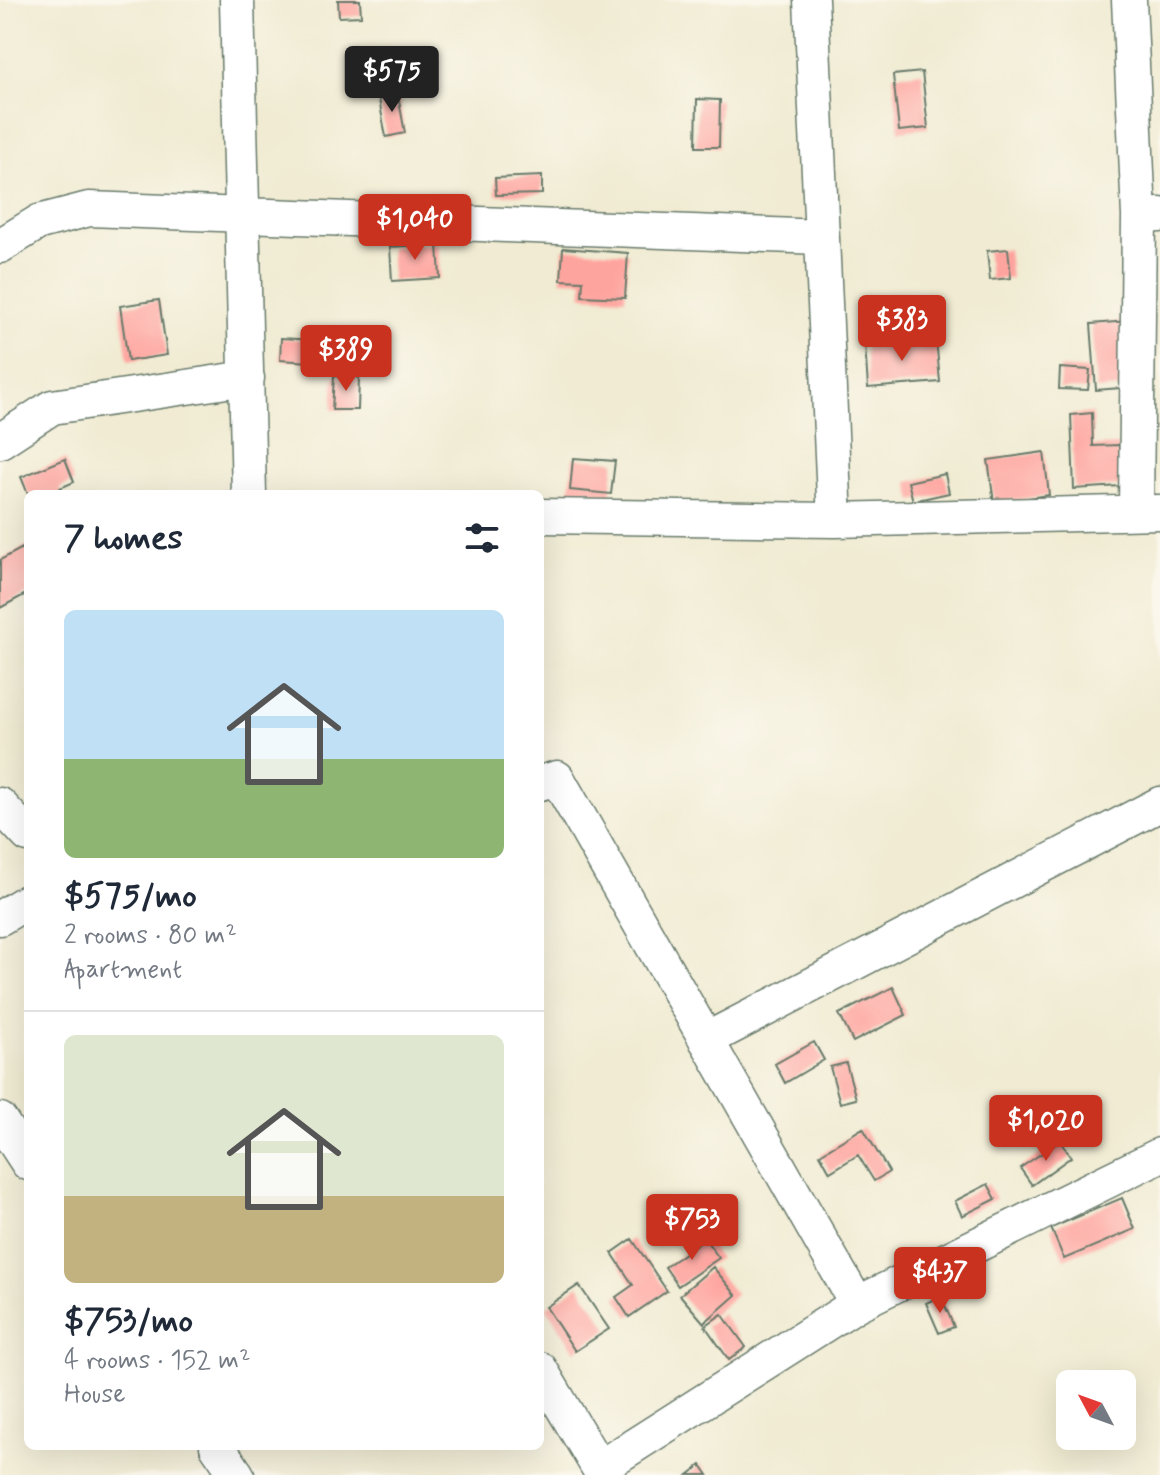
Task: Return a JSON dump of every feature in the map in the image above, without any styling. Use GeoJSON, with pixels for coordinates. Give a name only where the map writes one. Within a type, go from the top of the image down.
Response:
{"type":"FeatureCollection","features":[{"type":"Feature","properties":{"kind":"street"},"geometry":{"type":"LineString","coordinates":[[237,0],[245,216],[249,490]]}},
{"type":"Feature","properties":{"kind":"street"},"geometry":{"type":"LineString","coordinates":[[811,0],[835,520]]}},
{"type":"Feature","properties":{"kind":"street"},"geometry":{"type":"LineString","coordinates":[[544,516],[835,520],[1148,511],[1150,216],[1129,0]]}},
{"type":"Feature","properties":{"kind":"street"},"geometry":{"type":"LineString","coordinates":[[0,246],[39,222],[89,209],[822,237]]}},
{"type":"Feature","properties":{"kind":"street"},"geometry":{"type":"LineString","coordinates":[[0,441],[52,407],[247,378]]}},
{"type":"Feature","properties":{"kind":"street"},"geometry":{"type":"LineString","coordinates":[[544,782],[557,778],[857,1304]]}},
{"type":"Feature","properties":{"kind":"street"},"geometry":{"type":"LineString","coordinates":[[706,1040],[1160,804]]}},
{"type":"Feature","properties":{"kind":"street"},"geometry":{"type":"LineString","coordinates":[[0,805],[24,831]]}},
{"type":"Feature","properties":{"kind":"street"},"geometry":{"type":"LineString","coordinates":[[0,918],[24,903]]}},
{"type":"Feature","properties":{"kind":"street"},"geometry":{"type":"LineString","coordinates":[[0,1120],[24,1157]]}},
{"type":"Feature","properties":{"kind":"street"},"geometry":{"type":"LineString","coordinates":[[544,1376],[601,1472],[857,1304],[1160,1155]]}},
{"type":"Feature","properties":{"kind":"street"},"geometry":{"type":"LineString","coordinates":[[220,1450],[237,1475]]}},
{"type":"Feature","properties":{"kind":"building"},"geometry":{"type":"Polygon","coordinates":[[[338,0],[360,0],[361,16],[339,17],[338,0]]]}},
{"type":"Feature","properties":{"kind":"building"},"geometry":{"type":"Polygon","coordinates":[[[922,72],[928,128],[899,131],[893,75],[922,72]]]}},
{"type":"Feature","properties":{"kind":"building"},"geometry":{"type":"Polygon","coordinates":[[[397,90],[405,133],[386,137],[378,94],[397,90]]]}},
{"type":"Feature","properties":{"kind":"building"},"geometry":{"type":"Polygon","coordinates":[[[697,99],[720,100],[719,147],[696,147],[697,99]]]}},
{"type":"Feature","properties":{"kind":"building"},"geometry":{"type":"Polygon","coordinates":[[[542,176],[542,194],[496,195],[495,178],[542,176]]]}},
{"type":"Feature","properties":{"kind":"building"},"geometry":{"type":"Polygon","coordinates":[[[438,244],[440,278],[392,281],[390,247],[438,244]]]}},
{"type":"Feature","properties":{"kind":"building"},"geometry":{"type":"Polygon","coordinates":[[[563,248],[628,253],[625,298],[582,296],[583,281],[561,280],[563,248]]]}},
{"type":"Feature","properties":{"kind":"building"},"geometry":{"type":"Polygon","coordinates":[[[1008,249],[1011,278],[990,280],[987,251],[1008,249]]]}},
{"type":"Feature","properties":{"kind":"building"},"geometry":{"type":"Polygon","coordinates":[[[159,300],[167,355],[128,361],[120,306],[159,300]]]}},
{"type":"Feature","properties":{"kind":"building"},"geometry":{"type":"Polygon","coordinates":[[[1128,321],[1133,387],[1096,390],[1091,324],[1128,321]]]}},
{"type":"Feature","properties":{"kind":"building"},"geometry":{"type":"Polygon","coordinates":[[[281,338],[328,341],[326,363],[280,360],[281,338]]]}},
{"type":"Feature","properties":{"kind":"building"},"geometry":{"type":"Polygon","coordinates":[[[936,338],[940,382],[868,388],[865,344],[936,338]]]}},
{"type":"Feature","properties":{"kind":"building"},"geometry":{"type":"Polygon","coordinates":[[[1060,368],[1090,370],[1088,390],[1059,389],[1060,368]]]}},
{"type":"Feature","properties":{"kind":"building"},"geometry":{"type":"Polygon","coordinates":[[[334,376],[359,377],[358,410],[332,410],[334,376]]]}},
{"type":"Feature","properties":{"kind":"building"},"geometry":{"type":"Polygon","coordinates":[[[1092,413],[1093,446],[1119,445],[1120,486],[1074,489],[1071,415],[1092,413]]]}},
{"type":"Feature","properties":{"kind":"building"},"geometry":{"type":"Polygon","coordinates":[[[1044,452],[1049,495],[994,503],[988,460],[1044,452]]]}},
{"type":"Feature","properties":{"kind":"building"},"geometry":{"type":"Polygon","coordinates":[[[573,458],[615,461],[611,494],[570,490],[573,458]]]}},
{"type":"Feature","properties":{"kind":"building"},"geometry":{"type":"Polygon","coordinates":[[[65,459],[74,482],[61,490],[26,490],[21,477],[65,459]]]}},
{"type":"Feature","properties":{"kind":"building"},"geometry":{"type":"Polygon","coordinates":[[[945,474],[949,493],[913,501],[908,482],[945,474]]]}},
{"type":"Feature","properties":{"kind":"building"},"geometry":{"type":"Polygon","coordinates":[[[24,547],[24,595],[0,608],[0,560],[24,547]]]}},
{"type":"Feature","properties":{"kind":"building"},"geometry":{"type":"Polygon","coordinates":[[[893,987],[906,1015],[853,1042],[839,1014],[893,987]]]}},
{"type":"Feature","properties":{"kind":"building"},"geometry":{"type":"Polygon","coordinates":[[[814,1042],[824,1060],[785,1083],[775,1064],[814,1042]]]}},
{"type":"Feature","properties":{"kind":"building"},"geometry":{"type":"Polygon","coordinates":[[[846,1063],[856,1099],[840,1103],[830,1067],[846,1063]]]}},
{"type":"Feature","properties":{"kind":"building"},"geometry":{"type":"Polygon","coordinates":[[[863,1128],[889,1172],[874,1181],[858,1155],[830,1172],[820,1154],[863,1128]]]}},
{"type":"Feature","properties":{"kind":"building"},"geometry":{"type":"Polygon","coordinates":[[[1060,1141],[1071,1157],[1032,1185],[1020,1168],[1060,1141]]]}},
{"type":"Feature","properties":{"kind":"building"},"geometry":{"type":"Polygon","coordinates":[[[988,1184],[996,1199],[962,1216],[955,1201],[988,1184]]]}},
{"type":"Feature","properties":{"kind":"building"},"geometry":{"type":"Polygon","coordinates":[[[1122,1198],[1135,1229],[1064,1259],[1051,1228],[1122,1198]]]}},
{"type":"Feature","properties":{"kind":"building"},"geometry":{"type":"Polygon","coordinates":[[[632,1239],[667,1291],[629,1317],[616,1297],[633,1285],[612,1253],[632,1239]]]}},
{"type":"Feature","properties":{"kind":"building"},"geometry":{"type":"Polygon","coordinates":[[[705,1239],[719,1258],[678,1286],[665,1267],[705,1239]]]}},
{"type":"Feature","properties":{"kind":"building"},"geometry":{"type":"Polygon","coordinates":[[[713,1267],[736,1295],[704,1323],[680,1295],[713,1267]]]}},
{"type":"Feature","properties":{"kind":"building"},"geometry":{"type":"Polygon","coordinates":[[[579,1285],[609,1329],[575,1351],[546,1307],[579,1285]]]}},
{"type":"Feature","properties":{"kind":"building"},"geometry":{"type":"Polygon","coordinates":[[[941,1296],[954,1327],[939,1333],[926,1303],[941,1296]]]}},
{"type":"Feature","properties":{"kind":"building"},"geometry":{"type":"Polygon","coordinates":[[[722,1314],[746,1347],[729,1360],[705,1326],[722,1314]]]}},
{"type":"Feature","properties":{"kind":"building"},"geometry":{"type":"Polygon","coordinates":[[[701,1465],[708,1475],[688,1475],[701,1465]]]}}]}
